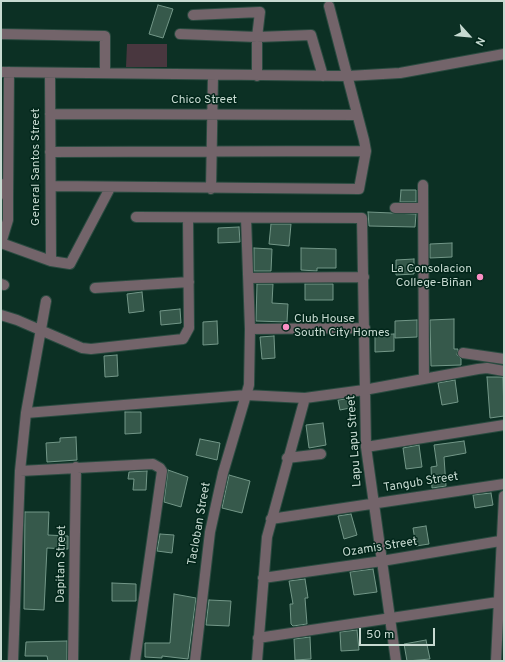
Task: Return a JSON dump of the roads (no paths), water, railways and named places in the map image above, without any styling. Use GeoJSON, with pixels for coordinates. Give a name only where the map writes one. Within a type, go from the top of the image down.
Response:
{"type":"FeatureCollection","features":[{"type":"Feature","properties":{"kind":"street"},"geometry":{"type":"LineString","coordinates":[[51,186],[211,189],[359,189],[366,151],[329,6]]}},
{"type":"Feature","properties":{"kind":"street"},"geometry":{"type":"LineString","coordinates":[[193,15],[260,12],[257,36],[257,76]]}},
{"type":"Feature","properties":{"kind":"street"},"geometry":{"type":"LineString","coordinates":[[1,34],[105,36],[105,73]]}},
{"type":"Feature","properties":{"kind":"street"},"geometry":{"type":"LineString","coordinates":[[180,34],[257,36],[311,35],[323,76]]}},
{"type":"Feature","properties":{"kind":"street"},"geometry":{"type":"LineString","coordinates":[[110,188],[70,264],[51,261],[1,243],[7,229],[8,199],[5,72],[213,76],[348,76],[400,73],[504,54]]}},
{"type":"Feature","properties":{"kind":"street","name":"General Santos Street"},"geometry":{"type":"LineString","coordinates":[[50,72],[51,261]]}},
{"type":"Feature","properties":{"kind":"street"},"geometry":{"type":"LineString","coordinates":[[211,189],[213,76]]}},
{"type":"Feature","properties":{"kind":"street","name":"Chico Street"},"geometry":{"type":"LineString","coordinates":[[50,114],[358,115]]}},
{"type":"Feature","properties":{"kind":"street"},"geometry":{"type":"LineString","coordinates":[[50,152],[212,150],[366,151]]}},
{"type":"Feature","properties":{"kind":"street"},"geometry":{"type":"LineString","coordinates":[[1,184],[8,199]]}},
{"type":"Feature","properties":{"kind":"street"},"geometry":{"type":"LineString","coordinates":[[423,185],[424,379]]}},
{"type":"Feature","properties":{"kind":"street"},"geometry":{"type":"LineString","coordinates":[[395,208],[423,208]]}},
{"type":"Feature","properties":{"kind":"street"},"geometry":{"type":"LineString","coordinates":[[136,217],[246,218]]}},
{"type":"Feature","properties":{"kind":"street"},"geometry":{"type":"LineString","coordinates":[[1,315],[41,330],[82,348],[91,349],[183,339],[189,328],[188,218]]}},
{"type":"Feature","properties":{"kind":"street","name":"Lapu Lapu Street"},"geometry":{"type":"LineString","coordinates":[[246,218],[362,218],[366,447],[382,561],[388,618],[396,661]]}},
{"type":"Feature","properties":{"kind":"street","name":"Tacloban Street"},"geometry":{"type":"LineString","coordinates":[[195,661],[210,532],[223,474],[249,385],[250,328],[246,218]]}},
{"type":"Feature","properties":{"kind":"street"},"geometry":{"type":"LineString","coordinates":[[249,278],[364,277]]}},
{"type":"Feature","properties":{"kind":"street"},"geometry":{"type":"LineString","coordinates":[[95,288],[189,282]]}},
{"type":"Feature","properties":{"kind":"street"},"geometry":{"type":"LineString","coordinates":[[14,661],[20,471],[26,413],[46,301]]}},
{"type":"Feature","properties":{"kind":"street"},"geometry":{"type":"LineString","coordinates":[[250,328],[364,328]]}},
{"type":"Feature","properties":{"kind":"street"},"geometry":{"type":"LineString","coordinates":[[463,353],[504,360]]}},
{"type":"Feature","properties":{"kind":"street"},"geometry":{"type":"LineString","coordinates":[[26,413],[246,395],[304,398],[364,390],[482,368],[501,369],[504,371]]}},
{"type":"Feature","properties":{"kind":"street"},"geometry":{"type":"LineString","coordinates":[[257,661],[262,578],[267,537],[304,398]]}},
{"type":"Feature","properties":{"kind":"street"},"geometry":{"type":"LineString","coordinates":[[366,447],[504,425]]}},
{"type":"Feature","properties":{"kind":"street"},"geometry":{"type":"LineString","coordinates":[[287,458],[321,454]]}},
{"type":"Feature","properties":{"kind":"street"},"geometry":{"type":"LineString","coordinates":[[20,471],[153,464],[158,466],[162,471],[135,661]]}},
{"type":"Feature","properties":{"kind":"street","name":"Dapitan Street"},"geometry":{"type":"LineString","coordinates":[[73,661],[76,467]]}},
{"type":"Feature","properties":{"kind":"street","name":"Tangub Street"},"geometry":{"type":"LineString","coordinates":[[271,519],[504,484]]}},
{"type":"Feature","properties":{"kind":"street"},"geometry":{"type":"LineString","coordinates":[[496,661],[500,541],[504,496]]}},
{"type":"Feature","properties":{"kind":"street","name":"Ozamis Street"},"geometry":{"type":"LineString","coordinates":[[262,578],[382,561],[500,541]]}},
{"type":"Feature","properties":{"kind":"street"},"geometry":{"type":"LineString","coordinates":[[258,638],[498,602]]}},
{"type":"Feature","properties":{"kind":"place","name":"La Consolacion College-Biñan"},"geometry":{"type":"Point","coordinates":[480,277]}},
{"type":"Feature","properties":{"kind":"place","name":"Club House South City Homes"},"geometry":{"type":"Point","coordinates":[286,327]}}]}
